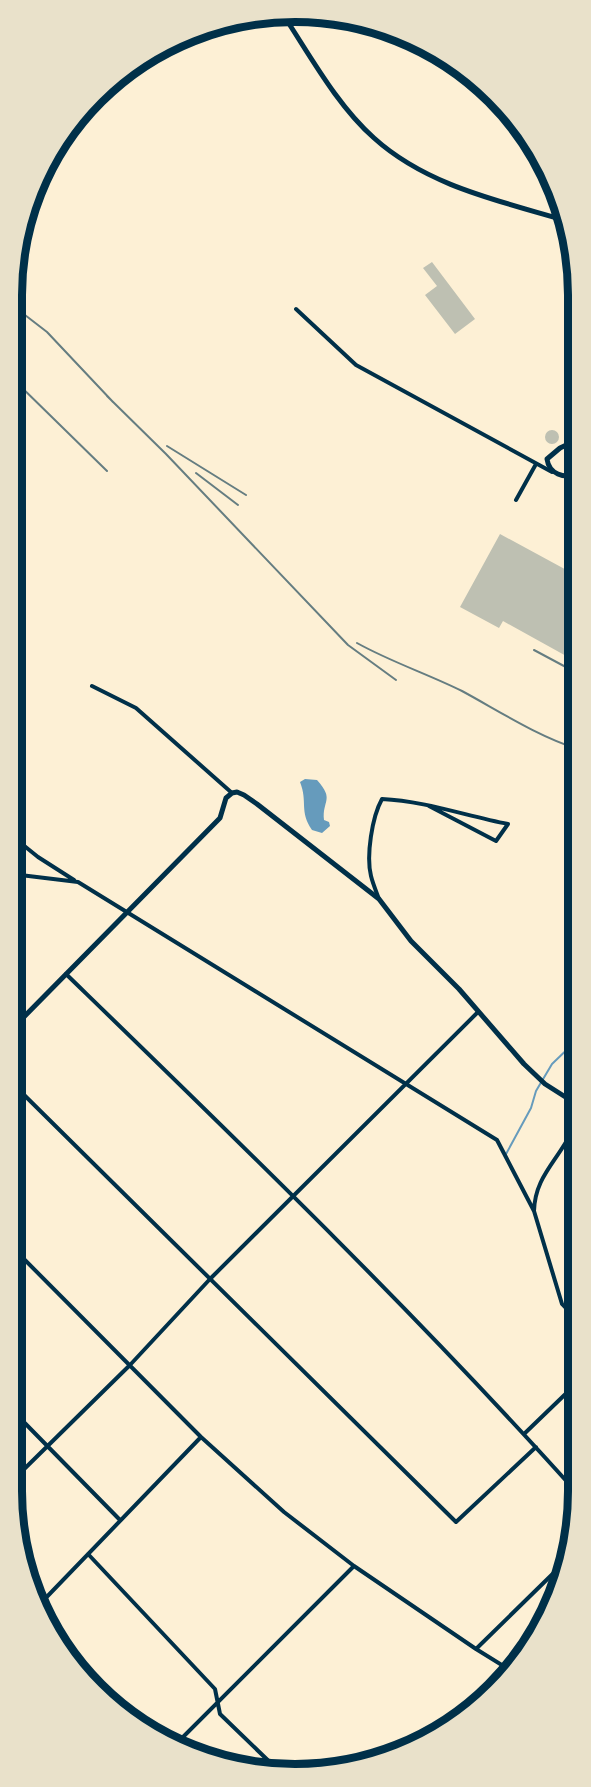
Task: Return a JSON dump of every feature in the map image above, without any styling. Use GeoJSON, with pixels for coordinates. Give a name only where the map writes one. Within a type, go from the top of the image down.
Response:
{"type":"FeatureCollection","features":[{"type":"Feature","properties":{"kind":"street"},"geometry":{"type":"LineString","coordinates":[[288,22],[346,108],[374,138],[411,164],[452,185],[496,201],[557,218]]}},
{"type":"Feature","properties":{"kind":"street"},"geometry":{"type":"LineString","coordinates":[[296,309],[356,365],[537,465],[568,477]]}},
{"type":"Feature","properties":{"kind":"street"},"geometry":{"type":"LineString","coordinates":[[516,500],[537,465],[568,444]]}},
{"type":"Feature","properties":{"kind":"street"},"geometry":{"type":"LineString","coordinates":[[547,459],[554,473]]}},
{"type":"Feature","properties":{"kind":"street"},"geometry":{"type":"LineString","coordinates":[[92,686],[136,708],[232,793]]}},
{"type":"Feature","properties":{"kind":"street"},"geometry":{"type":"LineString","coordinates":[[22,1019],[220,818],[226,798],[237,792],[257,804],[379,899],[411,941],[459,989],[524,1064],[543,1082],[568,1098]]}},
{"type":"Feature","properties":{"kind":"street"},"geometry":{"type":"LineString","coordinates":[[379,899],[371,876],[369,859],[377,808],[382,798],[429,806],[508,824],[496,841],[429,806]]}},
{"type":"Feature","properties":{"kind":"street"},"geometry":{"type":"LineString","coordinates":[[22,844],[38,857],[127,913],[497,1140],[534,1211],[562,1304],[568,1310]]}},
{"type":"Feature","properties":{"kind":"street"},"geometry":{"type":"LineString","coordinates":[[22,875],[78,882]]}},
{"type":"Feature","properties":{"kind":"street"},"geometry":{"type":"LineString","coordinates":[[66,974],[294,1195],[568,1483]]}},
{"type":"Feature","properties":{"kind":"street"},"geometry":{"type":"LineString","coordinates":[[22,1471],[130,1365],[210,1279],[478,1012]]}},
{"type":"Feature","properties":{"kind":"street"},"geometry":{"type":"LineString","coordinates":[[22,1093],[456,1522],[536,1447]]}},
{"type":"Feature","properties":{"kind":"street"},"geometry":{"type":"LineString","coordinates":[[534,1211],[535,1194],[546,1170],[568,1138]]}},
{"type":"Feature","properties":{"kind":"street"},"geometry":{"type":"LineString","coordinates":[[22,1257],[201,1437],[284,1512],[354,1566],[505,1667]]}},
{"type":"Feature","properties":{"kind":"street"},"geometry":{"type":"LineString","coordinates":[[524,1434],[568,1392]]}},
{"type":"Feature","properties":{"kind":"street"},"geometry":{"type":"LineString","coordinates":[[22,1420],[120,1520]]}},
{"type":"Feature","properties":{"kind":"street"},"geometry":{"type":"LineString","coordinates":[[44,1599],[201,1437]]}},
{"type":"Feature","properties":{"kind":"street"},"geometry":{"type":"LineString","coordinates":[[88,1554],[215,1689],[220,1714],[271,1763]]}},
{"type":"Feature","properties":{"kind":"street"},"geometry":{"type":"LineString","coordinates":[[180,1739],[354,1566]]}},
{"type":"Feature","properties":{"kind":"street"},"geometry":{"type":"LineString","coordinates":[[476,1649],[557,1570]]}},
{"type":"Feature","properties":{"kind":"water"},"geometry":{"type":"Polygon","coordinates":[[[305,779],[317,780],[327,796],[324,820],[329,822],[330,826],[322,833],[312,830],[306,817],[300,782],[305,779]]]}},
{"type":"Feature","properties":{"kind":"building"},"geometry":{"type":"Polygon","coordinates":[[[432,262],[475,319],[455,334],[425,295],[437,286],[423,268],[432,262]]]}},
{"type":"Feature","properties":{"kind":"building"},"geometry":{"type":"Polygon","coordinates":[[[552,430],[557,432],[559,437],[557,442],[552,444],[547,442],[545,437],[547,432],[552,430]]]}},
{"type":"Feature","properties":{"kind":"building"},"geometry":{"type":"Polygon","coordinates":[[[500,534],[568,571],[568,580],[565,585],[568,587],[568,657],[503,621],[499,628],[460,607],[500,534]]]}},
{"type":"Feature","properties":{"kind":"waterway"},"geometry":{"type":"LineString","coordinates":[[505,1156],[531,1108],[536,1091],[552,1064],[568,1049]]}},
{"type":"Feature","properties":{"kind":"railway"},"geometry":{"type":"LineString","coordinates":[[22,313],[47,332],[113,402]]}},
{"type":"Feature","properties":{"kind":"railway"},"geometry":{"type":"LineString","coordinates":[[22,388],[107,471]]}},
{"type":"Feature","properties":{"kind":"railway"},"geometry":{"type":"LineString","coordinates":[[107,396],[166,454],[348,645],[396,680]]}},
{"type":"Feature","properties":{"kind":"railway"},"geometry":{"type":"LineString","coordinates":[[167,446],[246,495]]}},
{"type":"Feature","properties":{"kind":"railway"},"geometry":{"type":"LineString","coordinates":[[196,473],[238,505]]}},
{"type":"Feature","properties":{"kind":"railway"},"geometry":{"type":"LineString","coordinates":[[357,643],[462,691],[533,730],[568,746]]}},
{"type":"Feature","properties":{"kind":"railway"},"geometry":{"type":"LineString","coordinates":[[534,650],[568,668]]}}]}
